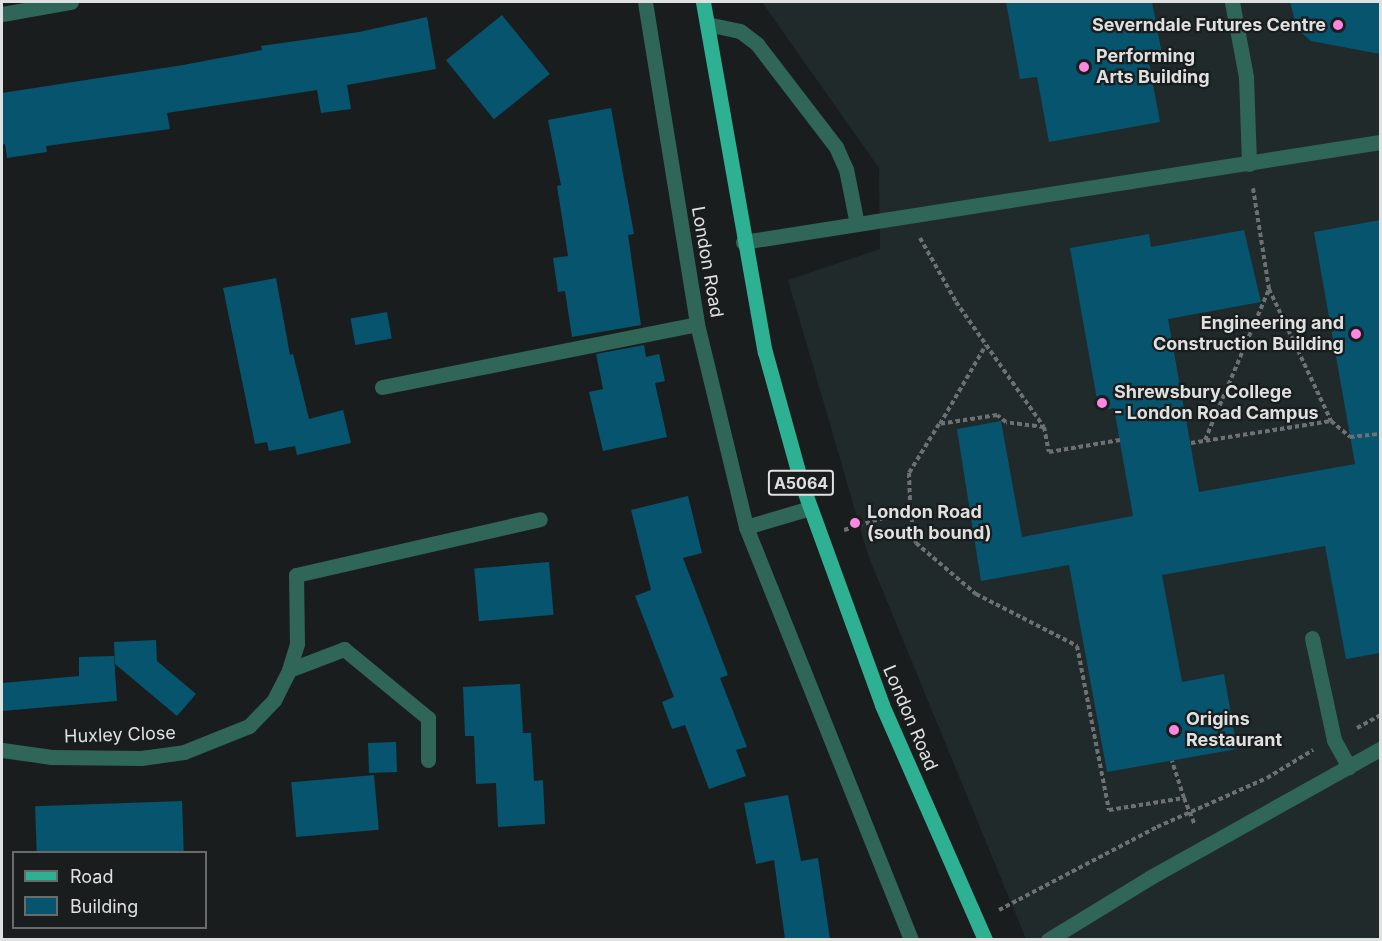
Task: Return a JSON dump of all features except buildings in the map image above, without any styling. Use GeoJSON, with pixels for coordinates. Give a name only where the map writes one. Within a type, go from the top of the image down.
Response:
{"type":"FeatureCollection","features":[{"type":"Feature","properties":{"kind":"main road","name":"London Road"},"geometry":{"type":"LineString","coordinates":[[703,2],[743,242],[765,352],[810,508],[882,705],[985,939]]}},
{"type":"Feature","properties":{"kind":"street"},"geometry":{"type":"LineString","coordinates":[[2,14],[72,2]]}},
{"type":"Feature","properties":{"kind":"street","name":"London Road"},"geometry":{"type":"LineString","coordinates":[[645,2],[697,324],[746,527],[911,939]]}},
{"type":"Feature","properties":{"kind":"street"},"geometry":{"type":"LineString","coordinates":[[1232,2],[1246,77],[1249,164]]}},
{"type":"Feature","properties":{"kind":"street"},"geometry":{"type":"LineString","coordinates":[[706,24],[740,31],[757,44],[836,147],[846,169],[857,224]]}},
{"type":"Feature","properties":{"kind":"street"},"geometry":{"type":"LineString","coordinates":[[743,242],[857,224],[913,218],[1380,142]]}},
{"type":"Feature","properties":{"kind":"street"},"geometry":{"type":"LineString","coordinates":[[382,387],[697,324]]}},
{"type":"Feature","properties":{"kind":"street"},"geometry":{"type":"LineString","coordinates":[[746,527],[810,508]]}},
{"type":"Feature","properties":{"kind":"street","name":"Huxley Close"},"geometry":{"type":"LineString","coordinates":[[2,750],[93,758],[184,752],[249,726],[274,700],[290,670],[297,644],[297,575],[540,519]]}},
{"type":"Feature","properties":{"kind":"street"},"geometry":{"type":"LineString","coordinates":[[1311,638],[1334,740],[1349,767]]}},
{"type":"Feature","properties":{"kind":"street"},"geometry":{"type":"LineString","coordinates":[[290,670],[344,649],[428,718],[428,760]]}},
{"type":"Feature","properties":{"kind":"street"},"geometry":{"type":"LineString","coordinates":[[1048,939],[1149,878],[1380,749]]}},
{"type":"Feature","properties":{"kind":"path"},"geometry":{"type":"LineString","coordinates":[[1249,164],[1269,289],[1331,421],[1350,437],[1380,434]]}},
{"type":"Feature","properties":{"kind":"path"},"geometry":{"type":"LineString","coordinates":[[913,218],[926,253],[986,345],[1044,427],[1048,452],[1120,440]]}},
{"type":"Feature","properties":{"kind":"path"},"geometry":{"type":"LineString","coordinates":[[1205,440],[1269,289]]}},
{"type":"Feature","properties":{"kind":"path"},"geometry":{"type":"LineString","coordinates":[[986,345],[909,473],[910,510],[916,543],[976,594],[1077,646],[1110,810],[1184,798],[1172,761]]}},
{"type":"Feature","properties":{"kind":"path"},"geometry":{"type":"LineString","coordinates":[[939,424],[997,415],[1006,422],[1044,427]]}},
{"type":"Feature","properties":{"kind":"path"},"geometry":{"type":"LineString","coordinates":[[1191,443],[1331,421]]}},
{"type":"Feature","properties":{"kind":"path"},"geometry":{"type":"LineString","coordinates":[[820,537],[910,510]]}},
{"type":"Feature","properties":{"kind":"path"},"geometry":{"type":"LineString","coordinates":[[977,922],[1157,827],[1267,778],[1380,716]]}},
{"type":"Feature","properties":{"kind":"shaded area","name":"Shrewsbury College - London Road Campus"},"geometry":{"type":"Polygon","coordinates":[[[762,2],[1380,2],[1380,939],[1026,939],[868,555],[788,280],[880,249],[879,168],[762,2]]]}},
{"type":"Feature","properties":{"kind":"place","name":"Severndale Futures Centre"},"geometry":{"type":"Point","coordinates":[1338,25]}},
{"type":"Feature","properties":{"kind":"place","name":"Performing Arts Building"},"geometry":{"type":"Point","coordinates":[1084,67]}},
{"type":"Feature","properties":{"kind":"place","name":"Engineering and Construction Building"},"geometry":{"type":"Point","coordinates":[1356,334]}},
{"type":"Feature","properties":{"kind":"place","name":"Shrewsbury College - London Road Campus"},"geometry":{"type":"Point","coordinates":[1102,403]}},
{"type":"Feature","properties":{"kind":"place","name":"London Road (south bound)"},"geometry":{"type":"Point","coordinates":[855,523]}},
{"type":"Feature","properties":{"kind":"place","name":"Origins Restaurant"},"geometry":{"type":"Point","coordinates":[1174,730]}}]}
